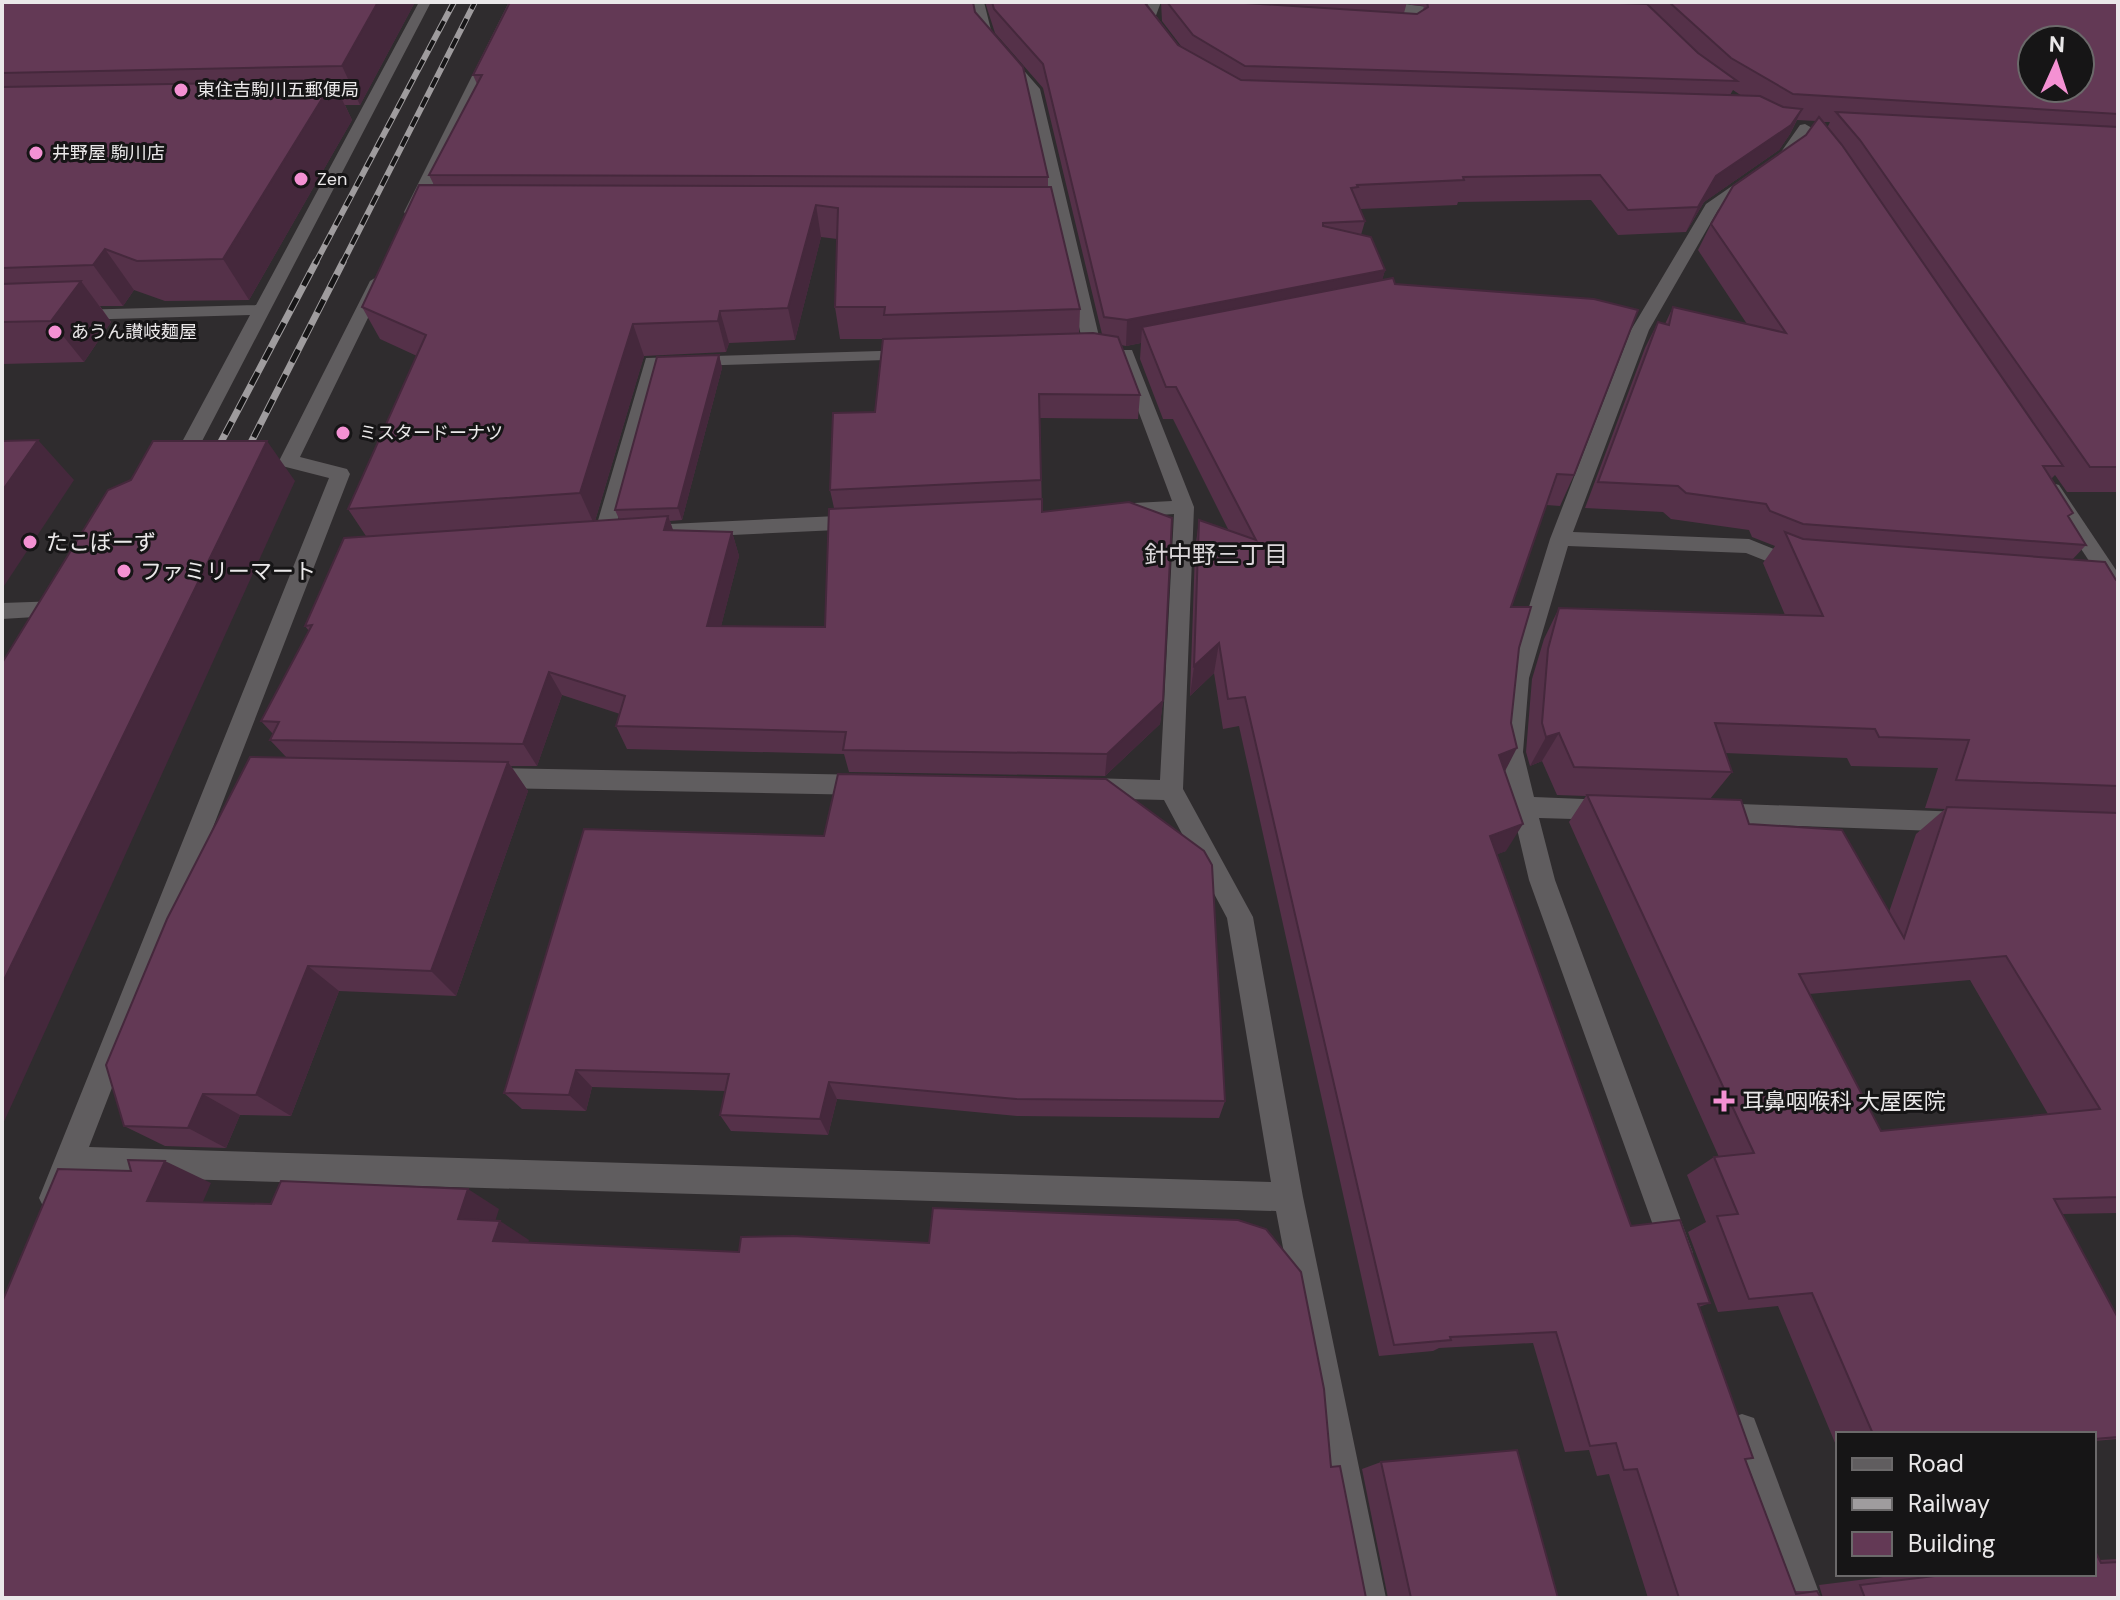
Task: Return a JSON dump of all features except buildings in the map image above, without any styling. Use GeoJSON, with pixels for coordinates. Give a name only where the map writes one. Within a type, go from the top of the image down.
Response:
{"type":"FeatureCollection","features":[{"type":"Feature","properties":{"kind":"street"},"geometry":{"type":"LineString","coordinates":[[169,486],[359,112],[425,2]]}},
{"type":"Feature","properties":{"kind":"street"},"geometry":{"type":"LineString","coordinates":[[402,233],[421,208],[515,2]]}},
{"type":"Feature","properties":{"kind":"street"},"geometry":{"type":"LineString","coordinates":[[978,2],[986,35],[1033,89],[1051,210],[1085,350],[1134,353],[1184,507],[1171,790],[1240,917],[1288,1197],[1368,1598]]}},
{"type":"Feature","properties":{"kind":"street"},"geometry":{"type":"LineString","coordinates":[[1396,2],[1397,10],[1473,15]]}},
{"type":"Feature","properties":{"kind":"street"},"geometry":{"type":"LineString","coordinates":[[1157,10],[1148,18],[1175,53]]}},
{"type":"Feature","properties":{"kind":"street"},"geometry":{"type":"LineString","coordinates":[[1411,12],[1412,31]]}},
{"type":"Feature","properties":{"kind":"street"},"geometry":{"type":"LineString","coordinates":[[1683,1269],[1542,880],[1511,752],[1518,678],[1560,539],[1632,330],[1712,207],[1786,155],[1809,133]]}},
{"type":"Feature","properties":{"kind":"street"},"geometry":{"type":"LineString","coordinates":[[45,1218],[223,773],[318,554],[340,474],[289,461],[388,261]]}},
{"type":"Feature","properties":{"kind":"street"},"geometry":{"type":"LineString","coordinates":[[63,315],[261,310]]}},
{"type":"Feature","properties":{"kind":"street"},"geometry":{"type":"LineString","coordinates":[[886,521],[596,535],[652,362],[935,354]]}},
{"type":"Feature","properties":{"kind":"street"},"geometry":{"type":"LineString","coordinates":[[2037,468],[2117,587]]}},
{"type":"Feature","properties":{"kind":"street"},"geometry":{"type":"LineString","coordinates":[[1090,512],[1184,507]]}},
{"type":"Feature","properties":{"kind":"street"},"geometry":{"type":"LineString","coordinates":[[1560,539],[1749,546],[1781,560],[1828,563]]}},
{"type":"Feature","properties":{"kind":"street"},"geometry":{"type":"LineString","coordinates":[[2091,584],[2117,587]]}},
{"type":"Feature","properties":{"kind":"street"},"geometry":{"type":"LineString","coordinates":[[2,611],[63,602],[46,633]]}},
{"type":"Feature","properties":{"kind":"street"},"geometry":{"type":"LineString","coordinates":[[223,773],[255,774]]}},
{"type":"Feature","properties":{"kind":"street"},"geometry":{"type":"LineString","coordinates":[[460,777],[886,785]]}},
{"type":"Feature","properties":{"kind":"street"},"geometry":{"type":"LineString","coordinates":[[1060,788],[1171,790]]}},
{"type":"Feature","properties":{"kind":"street"},"geometry":{"type":"LineString","coordinates":[[1524,807],[1634,811]]}},
{"type":"Feature","properties":{"kind":"street"},"geometry":{"type":"LineString","coordinates":[[1696,813],[1993,823]]}},
{"type":"Feature","properties":{"kind":"street"},"geometry":{"type":"LineString","coordinates":[[69,1161],[1288,1197]]}},
{"type":"Feature","properties":{"kind":"street"},"geometry":{"type":"LineString","coordinates":[[1732,1404],[1803,1598]]}},
{"type":"Feature","properties":{"kind":"railway"},"geometry":{"type":"LineString","coordinates":[[315,264],[454,2]]}},
{"type":"Feature","properties":{"kind":"railway"},"geometry":{"type":"LineString","coordinates":[[342,264],[475,2]]}},
{"type":"Feature","properties":{"kind":"railway"},"geometry":{"type":"LineString","coordinates":[[212,459],[316,262]]}},
{"type":"Feature","properties":{"kind":"railway"},"geometry":{"type":"LineString","coordinates":[[241,462],[343,262]]}},
{"type":"Feature","properties":{"kind":"place","name":"東住吉駒川五郵便局"},"geometry":{"type":"Point","coordinates":[181,90]}},
{"type":"Feature","properties":{"kind":"place","name":"井野屋 駒川店"},"geometry":{"type":"Point","coordinates":[36,153]}},
{"type":"Feature","properties":{"kind":"place","name":"Zen"},"geometry":{"type":"Point","coordinates":[301,179]}},
{"type":"Feature","properties":{"kind":"place","name":"あうん讃岐麺屋"},"geometry":{"type":"Point","coordinates":[55,332]}},
{"type":"Feature","properties":{"kind":"place","name":"ミスタードーナツ"},"geometry":{"type":"Point","coordinates":[343,433]}},
{"type":"Feature","properties":{"kind":"place","name":"たこぼーず"},"geometry":{"type":"Point","coordinates":[30,542]}},
{"type":"Feature","properties":{"kind":"place","name":"ファミリーマート"},"geometry":{"type":"Point","coordinates":[124,571]}},
{"type":"Feature","properties":{"kind":"place","name":"耳鼻咽喉科 大屋医院"},"geometry":{"type":"Point","coordinates":[1724,1101]}},
{"type":"Feature","properties":{"kind":"district","name":"針中野三丁目"},"geometry":{"type":"Point","coordinates":[1216,554]}}]}
